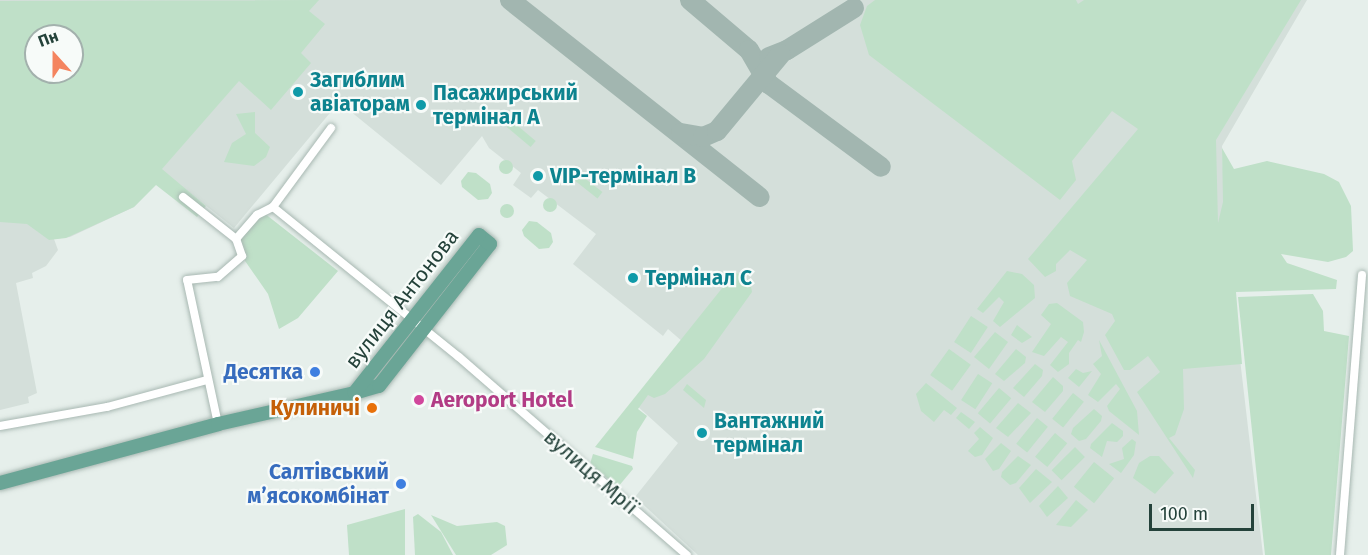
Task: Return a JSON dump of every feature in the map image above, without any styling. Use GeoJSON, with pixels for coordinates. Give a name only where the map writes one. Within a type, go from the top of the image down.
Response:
{"type":"FeatureCollection","features":[{"type":"Feature","properties":{"kind":"main road","name":"вулиця Антонова"},"geometry":{"type":"LineString","coordinates":[[0,483],[218,424],[354,393],[378,386],[490,244],[485,239],[479,235],[354,393]]}},
{"type":"Feature","properties":{"kind":"street"},"geometry":{"type":"LineString","coordinates":[[236,239],[257,214],[273,207],[331,128]]}},
{"type":"Feature","properties":{"kind":"street"},"geometry":{"type":"LineString","coordinates":[[183,197],[236,239],[242,256],[218,277],[187,280],[218,424]]}},
{"type":"Feature","properties":{"kind":"street","name":"вулиця Мрії"},"geometry":{"type":"LineString","coordinates":[[273,207],[424,330],[687,555]]}},
{"type":"Feature","properties":{"kind":"street"},"geometry":{"type":"LineString","coordinates":[[1340,555],[1362,275]]}},
{"type":"Feature","properties":{"kind":"street"},"geometry":{"type":"LineString","coordinates":[[0,426],[107,407],[207,380]]}},
{"type":"Feature","properties":{"kind":"shaded area"},"geometry":{"type":"Polygon","coordinates":[[[0,0],[1307,0],[1222,146],[1226,240],[1263,555],[698,555],[635,497],[678,443],[635,404],[683,342],[668,329],[663,336],[573,264],[596,234],[538,190],[531,198],[513,185],[521,173],[489,148],[482,136],[441,185],[339,102],[234,228],[166,174],[134,207],[70,237],[54,239],[58,250],[46,266],[32,273],[33,278],[16,283],[37,393],[28,397],[29,403],[0,410],[0,0]]]}},
{"type":"Feature","properties":{"kind":"green space"},"geometry":{"type":"Polygon","coordinates":[[[319,0],[309,11],[325,24],[301,53],[311,63],[271,110],[239,81],[162,169],[206,206],[197,217],[156,185],[134,207],[66,238],[49,240],[27,224],[0,222],[0,1],[319,0]]]}},
{"type":"Feature","properties":{"kind":"green space"},"geometry":{"type":"Polygon","coordinates":[[[875,0],[1076,0],[1078,4],[1084,0],[1301,0],[1216,140],[1218,223],[1223,202],[1222,148],[1234,169],[1267,161],[1324,174],[1339,182],[1351,206],[1353,251],[1346,257],[1328,262],[1281,254],[1287,263],[1337,280],[1336,289],[1236,292],[1242,364],[1183,369],[1184,409],[1175,435],[1169,438],[1195,470],[1193,478],[1137,392],[1160,372],[1148,356],[1130,370],[1124,370],[1105,335],[1115,321],[1112,314],[1070,296],[1067,283],[1087,260],[1070,250],[1056,264],[1056,271],[1045,277],[1028,259],[1138,129],[1112,111],[1072,161],[1076,180],[1060,200],[869,55],[860,25],[867,6],[875,0]]]}},
{"type":"Feature","properties":{"kind":"green space"},"geometry":{"type":"Polygon","coordinates":[[[255,112],[255,133],[270,147],[266,157],[254,166],[224,162],[232,143],[246,134],[236,114],[255,112]]]}},
{"type":"Feature","properties":{"kind":"green space"},"geometry":{"type":"Polygon","coordinates":[[[512,121],[536,141],[531,147],[507,127],[512,121]]]}},
{"type":"Feature","properties":{"kind":"green space"},"geometry":{"type":"Polygon","coordinates":[[[503,160],[509,160],[513,167],[509,174],[503,174],[499,170],[499,164],[503,160]]]}},
{"type":"Feature","properties":{"kind":"green space"},"geometry":{"type":"Polygon","coordinates":[[[468,172],[476,173],[490,184],[492,193],[488,199],[478,200],[462,187],[461,181],[468,172]]]}},
{"type":"Feature","properties":{"kind":"green space"},"geometry":{"type":"Polygon","coordinates":[[[578,173],[602,192],[598,198],[573,179],[578,173]]]}},
{"type":"Feature","properties":{"kind":"green space"},"geometry":{"type":"Polygon","coordinates":[[[547,198],[553,198],[557,205],[553,212],[547,212],[543,208],[543,202],[547,198]]]}},
{"type":"Feature","properties":{"kind":"green space"},"geometry":{"type":"Polygon","coordinates":[[[507,204],[512,206],[514,211],[512,216],[507,218],[502,216],[500,211],[502,206],[507,204]]]}},
{"type":"Feature","properties":{"kind":"green space"},"geometry":{"type":"Polygon","coordinates":[[[264,213],[338,271],[298,318],[279,329],[268,294],[243,258],[246,254],[239,239],[264,213]]]}},
{"type":"Feature","properties":{"kind":"green space"},"geometry":{"type":"Polygon","coordinates":[[[529,221],[537,222],[551,233],[553,242],[549,248],[539,249],[524,236],[522,230],[529,221]]]}},
{"type":"Feature","properties":{"kind":"green space"},"geometry":{"type":"Polygon","coordinates":[[[1007,271],[1022,274],[1034,285],[1035,298],[1000,327],[993,321],[1004,302],[999,297],[983,313],[977,309],[1007,271]]]}},
{"type":"Feature","properties":{"kind":"green space"},"geometry":{"type":"Polygon","coordinates":[[[735,272],[750,281],[752,292],[704,359],[665,394],[654,398],[648,395],[638,409],[647,416],[637,432],[633,459],[595,447],[735,272]]]}},
{"type":"Feature","properties":{"kind":"green space"},"geometry":{"type":"Polygon","coordinates":[[[1313,294],[1323,311],[1324,331],[1349,336],[1331,555],[1265,555],[1238,297],[1313,294]]]}},
{"type":"Feature","properties":{"kind":"green space"},"geometry":{"type":"Polygon","coordinates":[[[1057,303],[1083,322],[1084,332],[1081,342],[1078,340],[1069,353],[1069,364],[1058,372],[1050,365],[1068,342],[1061,337],[1044,356],[1032,352],[1051,324],[1041,315],[1049,304],[1057,303]]]}},
{"type":"Feature","properties":{"kind":"green space"},"geometry":{"type":"Polygon","coordinates":[[[971,316],[988,327],[971,353],[954,342],[971,316]]]}},
{"type":"Feature","properties":{"kind":"green space"},"geometry":{"type":"Polygon","coordinates":[[[1017,325],[1032,337],[1022,343],[1011,335],[1017,325]]]}},
{"type":"Feature","properties":{"kind":"green space"},"geometry":{"type":"Polygon","coordinates":[[[995,332],[1008,342],[989,369],[974,357],[995,332]]]}},
{"type":"Feature","properties":{"kind":"green space"},"geometry":{"type":"Polygon","coordinates":[[[1099,340],[1137,411],[1139,435],[1109,411],[1107,406],[1120,389],[1116,384],[1098,402],[1088,395],[1101,374],[1093,364],[1102,356],[1099,340]]]}},
{"type":"Feature","properties":{"kind":"green space"},"geometry":{"type":"Polygon","coordinates":[[[949,349],[971,365],[952,391],[930,375],[949,349]]]}},
{"type":"Feature","properties":{"kind":"green space"},"geometry":{"type":"Polygon","coordinates":[[[1016,349],[1026,357],[1025,363],[1004,381],[995,374],[1016,349]]]}},
{"type":"Feature","properties":{"kind":"green space"},"geometry":{"type":"Polygon","coordinates":[[[1035,364],[1043,370],[1042,376],[1024,397],[1013,388],[1035,364]]]}},
{"type":"Feature","properties":{"kind":"green space"},"geometry":{"type":"Polygon","coordinates":[[[1076,369],[1083,373],[1092,371],[1079,387],[1068,378],[1076,369]]]}},
{"type":"Feature","properties":{"kind":"green space"},"geometry":{"type":"Polygon","coordinates":[[[978,374],[992,383],[975,409],[961,400],[978,374]]]}},
{"type":"Feature","properties":{"kind":"green space"},"geometry":{"type":"Polygon","coordinates":[[[1053,377],[1063,386],[1063,391],[1045,412],[1032,402],[1053,377]]]}},
{"type":"Feature","properties":{"kind":"green space"},"geometry":{"type":"Polygon","coordinates":[[[926,383],[957,408],[951,415],[944,410],[934,422],[921,411],[916,394],[926,383]]]}},
{"type":"Feature","properties":{"kind":"green space"},"geometry":{"type":"Polygon","coordinates":[[[687,384],[706,400],[704,408],[683,390],[687,384]]]}},
{"type":"Feature","properties":{"kind":"green space"},"geometry":{"type":"Polygon","coordinates":[[[999,388],[1011,398],[990,424],[978,413],[999,388]]]}},
{"type":"Feature","properties":{"kind":"green space"},"geometry":{"type":"Polygon","coordinates":[[[1073,393],[1084,402],[1063,427],[1052,419],[1073,393]]]}},
{"type":"Feature","properties":{"kind":"green space"},"geometry":{"type":"Polygon","coordinates":[[[1018,403],[1031,413],[1008,437],[996,428],[1018,403]]]}},
{"type":"Feature","properties":{"kind":"green space"},"geometry":{"type":"Polygon","coordinates":[[[1094,409],[1102,416],[1101,421],[1086,439],[1079,441],[1071,434],[1073,428],[1094,409]]]}},
{"type":"Feature","properties":{"kind":"green space"},"geometry":{"type":"Polygon","coordinates":[[[961,412],[975,422],[969,429],[956,418],[961,412]]]}},
{"type":"Feature","properties":{"kind":"green space"},"geometry":{"type":"Polygon","coordinates":[[[1037,418],[1048,427],[1027,452],[1016,444],[1037,418]]]}},
{"type":"Feature","properties":{"kind":"green space"},"geometry":{"type":"Polygon","coordinates":[[[1112,423],[1123,431],[1123,436],[1117,442],[1107,441],[1102,457],[1090,448],[1091,444],[1112,423]]]}},
{"type":"Feature","properties":{"kind":"green space"},"geometry":{"type":"Polygon","coordinates":[[[980,427],[993,438],[982,455],[975,457],[968,451],[979,439],[974,433],[980,427]]]}},
{"type":"Feature","properties":{"kind":"green space"},"geometry":{"type":"Polygon","coordinates":[[[1055,433],[1067,443],[1047,467],[1035,457],[1055,433]]]}},
{"type":"Feature","properties":{"kind":"green space"},"geometry":{"type":"Polygon","coordinates":[[[1132,439],[1136,442],[1134,455],[1121,473],[1109,464],[1124,459],[1122,448],[1132,439]]]}},
{"type":"Feature","properties":{"kind":"green space"},"geometry":{"type":"Polygon","coordinates":[[[1001,443],[1011,451],[999,469],[993,471],[985,459],[1001,443]]]}},
{"type":"Feature","properties":{"kind":"green space"},"geometry":{"type":"Polygon","coordinates":[[[1075,447],[1085,457],[1062,480],[1052,470],[1075,447]]]}},
{"type":"Feature","properties":{"kind":"green space"},"geometry":{"type":"Polygon","coordinates":[[[593,454],[632,466],[633,469],[618,487],[590,464],[593,454]]]}},
{"type":"Feature","properties":{"kind":"green space"},"geometry":{"type":"Polygon","coordinates":[[[1018,456],[1031,465],[1016,483],[1010,485],[1001,477],[1002,472],[1018,456]]]}},
{"type":"Feature","properties":{"kind":"green space"},"geometry":{"type":"Polygon","coordinates":[[[1150,456],[1159,456],[1174,473],[1155,494],[1133,478],[1139,463],[1150,456]]]}},
{"type":"Feature","properties":{"kind":"green space"},"geometry":{"type":"Polygon","coordinates":[[[1094,462],[1114,478],[1094,503],[1074,487],[1094,462]]]}},
{"type":"Feature","properties":{"kind":"green space"},"geometry":{"type":"Polygon","coordinates":[[[1036,469],[1052,482],[1030,503],[1019,488],[1036,469]]]}},
{"type":"Feature","properties":{"kind":"green space"},"geometry":{"type":"Polygon","coordinates":[[[1058,486],[1068,498],[1047,517],[1039,506],[1058,486]]]}},
{"type":"Feature","properties":{"kind":"green space"},"geometry":{"type":"Polygon","coordinates":[[[1076,500],[1088,510],[1071,527],[1056,525],[1076,500]]]}},
{"type":"Feature","properties":{"kind":"green space"},"geometry":{"type":"Polygon","coordinates":[[[405,509],[405,555],[349,555],[347,525],[405,509]]]}},
{"type":"Feature","properties":{"kind":"green space"},"geometry":{"type":"Polygon","coordinates":[[[418,514],[441,532],[453,555],[415,555],[413,517],[418,514]]]}},
{"type":"Feature","properties":{"kind":"green space"},"geometry":{"type":"Polygon","coordinates":[[[431,515],[457,526],[497,522],[505,526],[507,545],[491,555],[456,555],[431,515]]]}},
{"type":"Feature","properties":{"kind":"taxiway"},"geometry":{"type":"LineString","coordinates":[[510,0],[759,197]]}},
{"type":"Feature","properties":{"kind":"taxiway"},"geometry":{"type":"LineString","coordinates":[[690,0],[749,50],[769,84],[881,167]]}},
{"type":"Feature","properties":{"kind":"taxiway"},"geometry":{"type":"LineString","coordinates":[[769,57],[787,50],[854,8]]}},
{"type":"Feature","properties":{"kind":"taxiway"},"geometry":{"type":"LineString","coordinates":[[681,133],[703,137],[717,131],[781,54]]}},
{"type":"Feature","properties":{"kind":"place","name":"Загиблим авіаторам"},"geometry":{"type":"Point","coordinates":[298,92]}},
{"type":"Feature","properties":{"kind":"place","name":"Пасажирський термінал A"},"geometry":{"type":"Point","coordinates":[421,105]}},
{"type":"Feature","properties":{"kind":"place","name":"VIP-термінал B"},"geometry":{"type":"Point","coordinates":[538,176]}},
{"type":"Feature","properties":{"kind":"place","name":"Термінал C"},"geometry":{"type":"Point","coordinates":[633,278]}},
{"type":"Feature","properties":{"kind":"place","name":"Десятка"},"geometry":{"type":"Point","coordinates":[315,372]}},
{"type":"Feature","properties":{"kind":"place","name":"Aeroport Hotel"},"geometry":{"type":"Point","coordinates":[419,400]}},
{"type":"Feature","properties":{"kind":"place","name":"Кулиничі"},"geometry":{"type":"Point","coordinates":[372,408]}},
{"type":"Feature","properties":{"kind":"place","name":"Вантажний термінал"},"geometry":{"type":"Point","coordinates":[702,433]}},
{"type":"Feature","properties":{"kind":"place","name":"Салтівський мʼясокомбінат"},"geometry":{"type":"Point","coordinates":[401,484]}}]}
